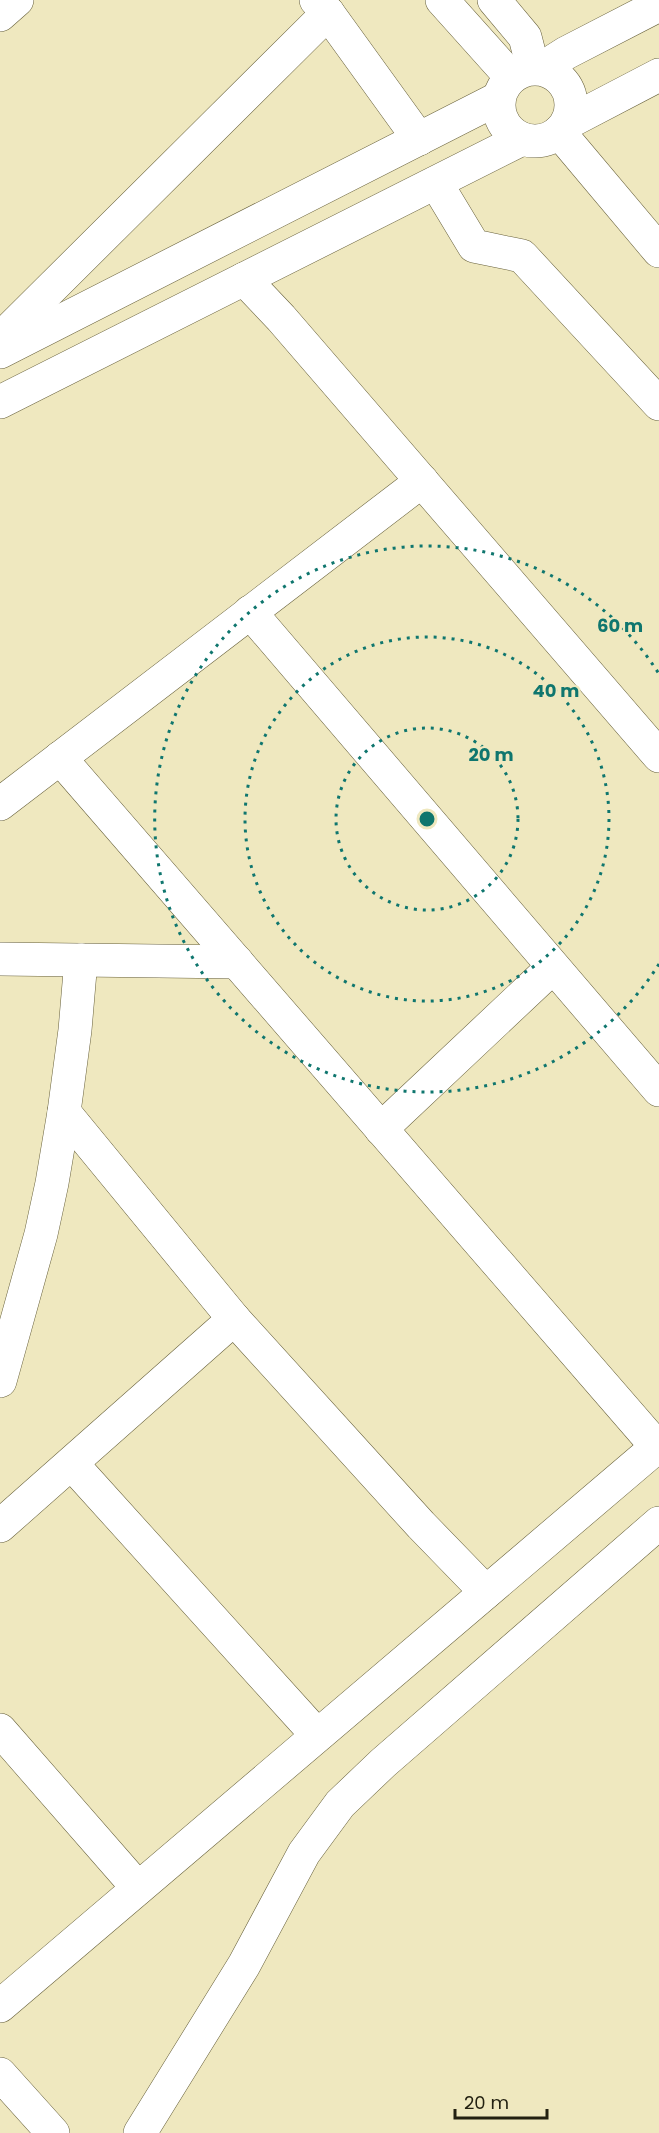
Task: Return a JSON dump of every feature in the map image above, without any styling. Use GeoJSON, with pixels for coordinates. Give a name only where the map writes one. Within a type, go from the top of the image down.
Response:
{"type":"FeatureCollection","features":[{"type":"Feature","properties":{"kind":"street"},"geometry":{"type":"LineString","coordinates":[[442,0],[522,78],[558,76],[566,86],[571,98],[571,111],[563,128]]}},
{"type":"Feature","properties":{"kind":"street"},"geometry":{"type":"LineString","coordinates":[[494,0],[525,37],[522,78],[500,115],[508,129],[522,139],[542,141],[659,75]]}},
{"type":"Feature","properties":{"kind":"street"},"geometry":{"type":"LineString","coordinates":[[0,352],[419,139],[566,53],[659,5]]}},
{"type":"Feature","properties":{"kind":"street"},"geometry":{"type":"LineString","coordinates":[[0,339],[322,6],[419,139]]}},
{"type":"Feature","properties":{"kind":"street"},"geometry":{"type":"LineString","coordinates":[[563,128],[659,251]]}},
{"type":"Feature","properties":{"kind":"street"},"geometry":{"type":"LineString","coordinates":[[0,402],[522,139]]}},
{"type":"Feature","properties":{"kind":"street"},"geometry":{"type":"LineString","coordinates":[[436,183],[474,246],[522,256],[659,404]]}},
{"type":"Feature","properties":{"kind":"street"},"geometry":{"type":"LineString","coordinates":[[244,279],[653,738]]}},
{"type":"Feature","properties":{"kind":"street"},"geometry":{"type":"LineString","coordinates":[[0,804],[422,481]]}},
{"type":"Feature","properties":{"kind":"street"},"geometry":{"type":"LineString","coordinates":[[250,612],[659,1090]]}},
{"type":"Feature","properties":{"kind":"street"},"geometry":{"type":"LineString","coordinates":[[0,2006],[658,1446],[60,758]]}},
{"type":"Feature","properties":{"kind":"street"},"geometry":{"type":"LineString","coordinates":[[0,959],[237,962]]}},
{"type":"Feature","properties":{"kind":"street"},"geometry":{"type":"LineString","coordinates":[[0,1381],[41,1234],[52,1183],[75,1030],[81,960]]}},
{"type":"Feature","properties":{"kind":"street"},"geometry":{"type":"LineString","coordinates":[[381,1129],[553,967]]}},
{"type":"Feature","properties":{"kind":"street"},"geometry":{"type":"LineString","coordinates":[[64,1112],[234,1319],[421,1525],[486,1592]]}},
{"type":"Feature","properties":{"kind":"street"},"geometry":{"type":"LineString","coordinates":[[0,1526],[234,1319]]}},
{"type":"Feature","properties":{"kind":"street"},"geometry":{"type":"LineString","coordinates":[[72,1464],[317,1735]]}},
{"type":"Feature","properties":{"kind":"street"},"geometry":{"type":"LineString","coordinates":[[140,2133],[239,1975],[304,1852],[340,1804],[383,1762],[659,1523]]}},
{"type":"Feature","properties":{"kind":"street"},"geometry":{"type":"LineString","coordinates":[[0,1730],[138,1888]]}},
{"type":"Feature","properties":{"kind":"street"},"geometry":{"type":"LineString","coordinates":[[0,2074],[54,2133]]}}]}
